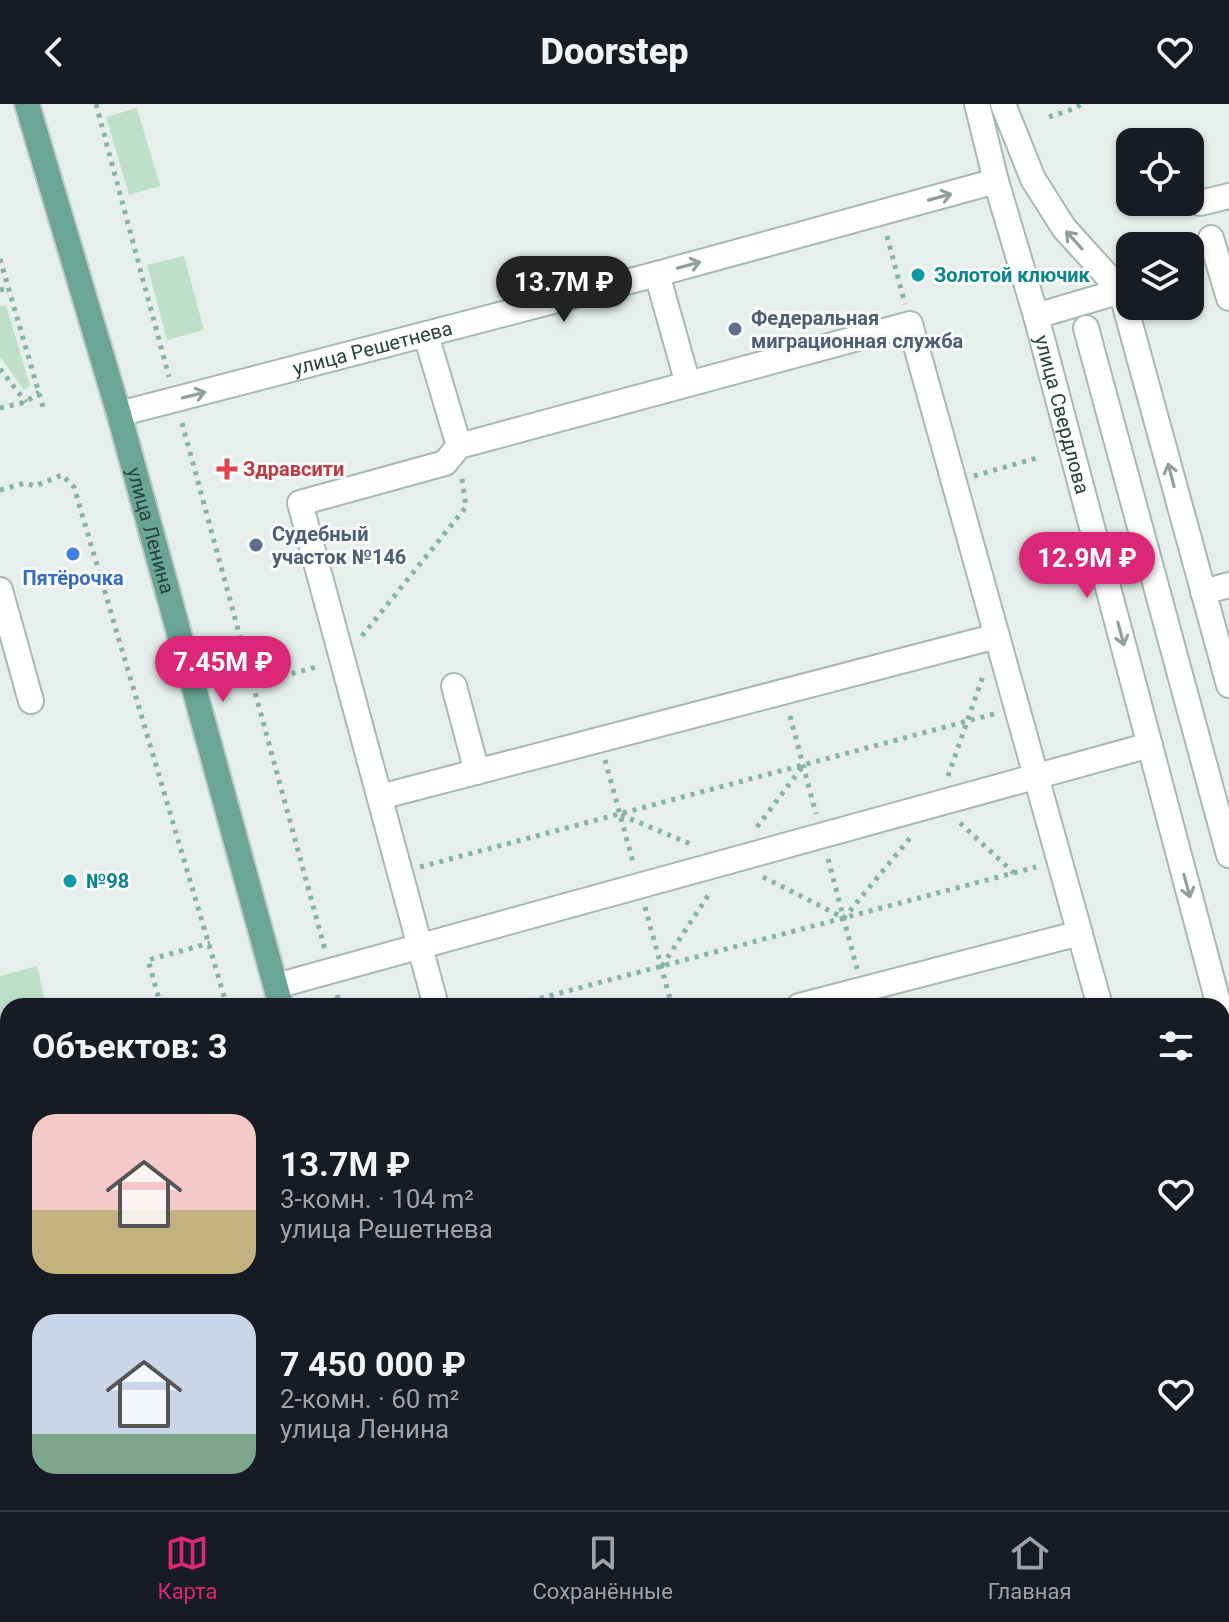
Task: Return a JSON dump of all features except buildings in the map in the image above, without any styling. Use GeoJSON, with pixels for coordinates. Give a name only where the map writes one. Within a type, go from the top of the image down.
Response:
{"type":"FeatureCollection","features":[{"type":"Feature","properties":{"kind":"main road","name":"улица Ленина"},"geometry":{"type":"LineString","coordinates":[[27,104],[119,414],[278,996]]}},
{"type":"Feature","properties":{"kind":"street","name":"улица Свердлова"},"geometry":{"type":"LineString","coordinates":[[977,104],[1217,998]]}},
{"type":"Feature","properties":{"kind":"street"},"geometry":{"type":"LineString","coordinates":[[1003,104],[1033,179],[1064,228],[1116,285]]}},
{"type":"Feature","properties":{"kind":"street","name":"улица Решетнева"},"geometry":{"type":"LineString","coordinates":[[119,414],[657,274],[996,181]]}},
{"type":"Feature","properties":{"kind":"street"},"geometry":{"type":"LineString","coordinates":[[1204,202],[1229,196]]}},
{"type":"Feature","properties":{"kind":"street"},"geometry":{"type":"LineString","coordinates":[[1211,238],[1228,290]]}},
{"type":"Feature","properties":{"kind":"street"},"geometry":{"type":"LineString","coordinates":[[657,274],[688,384]]}},
{"type":"Feature","properties":{"kind":"street"},"geometry":{"type":"LineString","coordinates":[[1036,316],[1116,292]]}},
{"type":"Feature","properties":{"kind":"street"},"geometry":{"type":"LineString","coordinates":[[1129,320],[1229,685]]}},
{"type":"Feature","properties":{"kind":"street"},"geometry":{"type":"LineString","coordinates":[[434,998],[300,503],[445,463],[459,446],[910,324],[1098,998]]}},
{"type":"Feature","properties":{"kind":"street"},"geometry":{"type":"LineString","coordinates":[[1086,328],[1229,855]]}},
{"type":"Feature","properties":{"kind":"street"},"geometry":{"type":"LineString","coordinates":[[426,335],[459,446]]}},
{"type":"Feature","properties":{"kind":"street"},"geometry":{"type":"LineString","coordinates":[[1203,592],[1229,585]]}},
{"type":"Feature","properties":{"kind":"street"},"geometry":{"type":"LineString","coordinates":[[0,590],[31,701]]}},
{"type":"Feature","properties":{"kind":"street"},"geometry":{"type":"LineString","coordinates":[[380,797],[997,636]]}},
{"type":"Feature","properties":{"kind":"street"},"geometry":{"type":"LineString","coordinates":[[454,686],[477,772]]}},
{"type":"Feature","properties":{"kind":"street"},"geometry":{"type":"LineString","coordinates":[[278,996],[331,971],[1150,745]]}},
{"type":"Feature","properties":{"kind":"street"},"geometry":{"type":"LineString","coordinates":[[830,998],[1080,933]]}},
{"type":"Feature","properties":{"kind":"path"},"geometry":{"type":"LineString","coordinates":[[96,104],[169,377]]}},
{"type":"Feature","properties":{"kind":"path"},"geometry":{"type":"LineString","coordinates":[[1049,117],[1081,104]]}},
{"type":"Feature","properties":{"kind":"path"},"geometry":{"type":"LineString","coordinates":[[887,235],[910,324]]}},
{"type":"Feature","properties":{"kind":"path"},"geometry":{"type":"LineString","coordinates":[[0,259],[43,407]]}},
{"type":"Feature","properties":{"kind":"path"},"geometry":{"type":"LineString","coordinates":[[0,290],[8,288]]}},
{"type":"Feature","properties":{"kind":"path"},"geometry":{"type":"LineString","coordinates":[[0,369],[26,402]]}},
{"type":"Feature","properties":{"kind":"path"},"geometry":{"type":"LineString","coordinates":[[0,408],[26,402],[39,392]]}},
{"type":"Feature","properties":{"kind":"path"},"geometry":{"type":"LineString","coordinates":[[179,411],[338,998]]}},
{"type":"Feature","properties":{"kind":"path"},"geometry":{"type":"LineString","coordinates":[[253,684],[342,660],[466,507],[459,446]]}},
{"type":"Feature","properties":{"kind":"path"},"geometry":{"type":"LineString","coordinates":[[954,481],[1040,457]]}},
{"type":"Feature","properties":{"kind":"path"},"geometry":{"type":"LineString","coordinates":[[0,490],[25,483],[35,486],[62,475],[74,487],[225,998]]}},
{"type":"Feature","properties":{"kind":"path"},"geometry":{"type":"LineString","coordinates":[[844,918],[938,804],[997,636]]}},
{"type":"Feature","properties":{"kind":"path"},"geometry":{"type":"LineString","coordinates":[[400,872],[1017,708]]}},
{"type":"Feature","properties":{"kind":"path"},"geometry":{"type":"LineString","coordinates":[[938,804],[1014,873]]}},
{"type":"Feature","properties":{"kind":"path"},"geometry":{"type":"LineString","coordinates":[[541,998],[1060,861]]}},
{"type":"Feature","properties":{"kind":"path"},"geometry":{"type":"LineString","coordinates":[[159,998],[148,960],[210,943]]}},
{"type":"Feature","properties":{"kind":"green space"},"geometry":{"type":"Polygon","coordinates":[[[137,108],[160,186],[129,195],[106,117],[137,108]]]}},
{"type":"Feature","properties":{"kind":"green space"},"geometry":{"type":"Polygon","coordinates":[[[184,256],[204,330],[167,340],[147,265],[184,256]]]}},
{"type":"Feature","properties":{"kind":"green space"},"geometry":{"type":"Polygon","coordinates":[[[6,305],[30,386],[24,390],[0,357],[0,307],[6,305]]]}},
{"type":"Feature","properties":{"kind":"green space"},"geometry":{"type":"Polygon","coordinates":[[[37,966],[44,998],[0,998],[0,976],[37,966]]]}},
{"type":"Feature","properties":{"kind":"place","name":"Золотой ключик"},"geometry":{"type":"Point","coordinates":[918,275]}},
{"type":"Feature","properties":{"kind":"place","name":"Федеральная миграционная служба"},"geometry":{"type":"Point","coordinates":[735,329]}},
{"type":"Feature","properties":{"kind":"place","name":"Здравсити"},"geometry":{"type":"Point","coordinates":[227,469]}},
{"type":"Feature","properties":{"kind":"place","name":"Судебный участок №146"},"geometry":{"type":"Point","coordinates":[256,545]}},
{"type":"Feature","properties":{"kind":"place","name":"Пятёрочка"},"geometry":{"type":"Point","coordinates":[73,554]}},
{"type":"Feature","properties":{"kind":"place","name":"№98"},"geometry":{"type":"Point","coordinates":[70,881]}}]}
